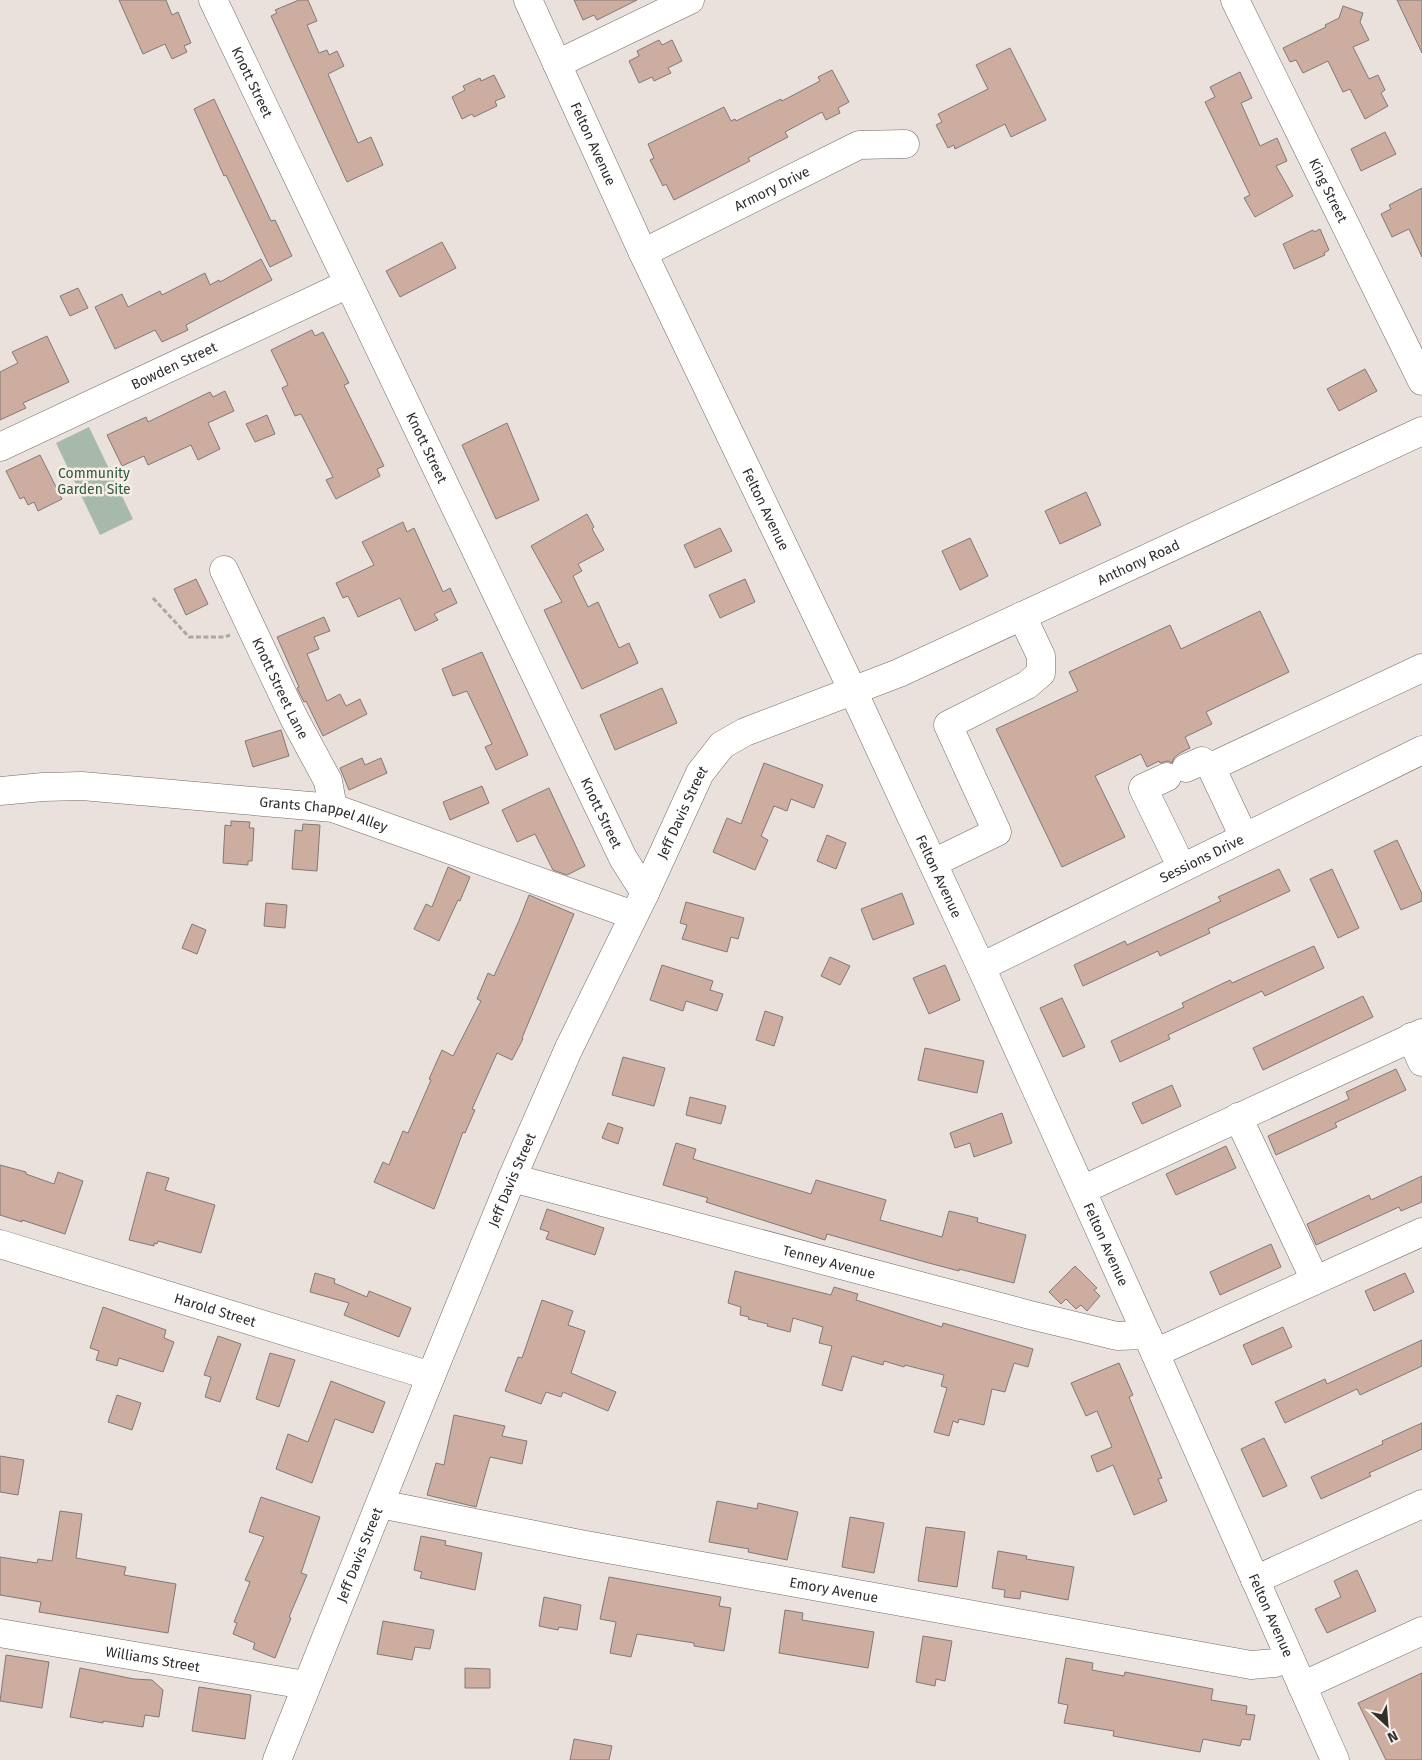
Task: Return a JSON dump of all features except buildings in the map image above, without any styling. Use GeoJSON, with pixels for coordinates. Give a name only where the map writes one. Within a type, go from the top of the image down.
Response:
{"type":"FeatureCollection","features":[{"type":"Feature","properties":{"kind":"street","name":"Knott Street"},"geometry":{"type":"LineString","coordinates":[[213,0],[623,858],[639,904]]}},
{"type":"Feature","properties":{"kind":"street","name":"Felton Avenue"},"geometry":{"type":"LineString","coordinates":[[528,0],[643,253],[853,691],[981,967],[1151,1344],[1222,1531],[1288,1657],[1334,1760]]}},
{"type":"Feature","properties":{"kind":"street"},"geometry":{"type":"LineString","coordinates":[[557,64],[690,0]]}},
{"type":"Feature","properties":{"kind":"street","name":"King Street"},"geometry":{"type":"LineString","coordinates":[[1235,0],[1422,381]]}},
{"type":"Feature","properties":{"kind":"street","name":"Armory Drive"},"geometry":{"type":"LineString","coordinates":[[643,253],[859,145],[904,144]]}},
{"type":"Feature","properties":{"kind":"street","name":"Bowden Street"},"geometry":{"type":"LineString","coordinates":[[0,447],[348,284]]}},
{"type":"Feature","properties":{"kind":"street","name":"Anthony Road"},"geometry":{"type":"LineString","coordinates":[[853,691],[899,673],[1422,431]]}},
{"type":"Feature","properties":{"kind":"street","name":"Knott Street Lane"},"geometry":{"type":"LineString","coordinates":[[224,570],[294,718],[328,781],[333,808]]}},
{"type":"Feature","properties":{"kind":"street"},"geometry":{"type":"LineString","coordinates":[[933,863],[997,832],[948,725],[1027,685],[1041,673],[1041,656],[1022,616]]}},
{"type":"Feature","properties":{"kind":"street"},"geometry":{"type":"LineString","coordinates":[[1182,868],[1144,788],[1422,668]]}},
{"type":"Feature","properties":{"kind":"street","name":"Jeff Davis Street"},"geometry":{"type":"LineString","coordinates":[[277,1760],[305,1685],[512,1178],[569,1048],[700,773],[722,745],[745,732],[853,691]]}},
{"type":"Feature","properties":{"kind":"street","name":"Sessions Drive"},"geometry":{"type":"LineString","coordinates":[[981,967],[1422,750]]}},
{"type":"Feature","properties":{"kind":"street"},"geometry":{"type":"LineString","coordinates":[[1188,770],[1244,837]]}},
{"type":"Feature","properties":{"kind":"street","name":"Grants Chappel Alley"},"geometry":{"type":"LineString","coordinates":[[0,791],[82,786],[333,808],[639,904]]}},
{"type":"Feature","properties":{"kind":"street"},"geometry":{"type":"LineString","coordinates":[[1082,1190],[1238,1117],[1418,1044]]}},
{"type":"Feature","properties":{"kind":"street"},"geometry":{"type":"LineString","coordinates":[[1238,1117],[1316,1280]]}},
{"type":"Feature","properties":{"kind":"street","name":"Tenney Avenue"},"geometry":{"type":"LineString","coordinates":[[512,1178],[1038,1317],[1151,1344]]}},
{"type":"Feature","properties":{"kind":"street"},"geometry":{"type":"LineString","coordinates":[[1151,1344],[1316,1280],[1422,1232]]}},
{"type":"Feature","properties":{"kind":"street","name":"Harold Street"},"geometry":{"type":"LineString","coordinates":[[0,1244],[430,1376]]}},
{"type":"Feature","properties":{"kind":"street","name":"Emory Avenue"},"geometry":{"type":"LineString","coordinates":[[380,1504],[580,1544],[1076,1626],[1251,1665],[1275,1663],[1288,1657]]}},
{"type":"Feature","properties":{"kind":"street"},"geometry":{"type":"LineString","coordinates":[[1246,1576],[1422,1504]]}},
{"type":"Feature","properties":{"kind":"street"},"geometry":{"type":"LineString","coordinates":[[1302,1686],[1422,1631]]}},
{"type":"Feature","properties":{"kind":"street","name":"Williams Street"},"geometry":{"type":"LineString","coordinates":[[0,1633],[305,1685]]}},
{"type":"Feature","properties":{"kind":"path"},"geometry":{"type":"LineString","coordinates":[[153,598],[190,637],[225,637],[251,628]]}},
{"type":"Feature","properties":{"kind":"green space","name":"Community Garden Site"},"geometry":{"type":"Polygon","coordinates":[[[89,427],[133,519],[100,535],[56,443],[89,427]]]}}]}
